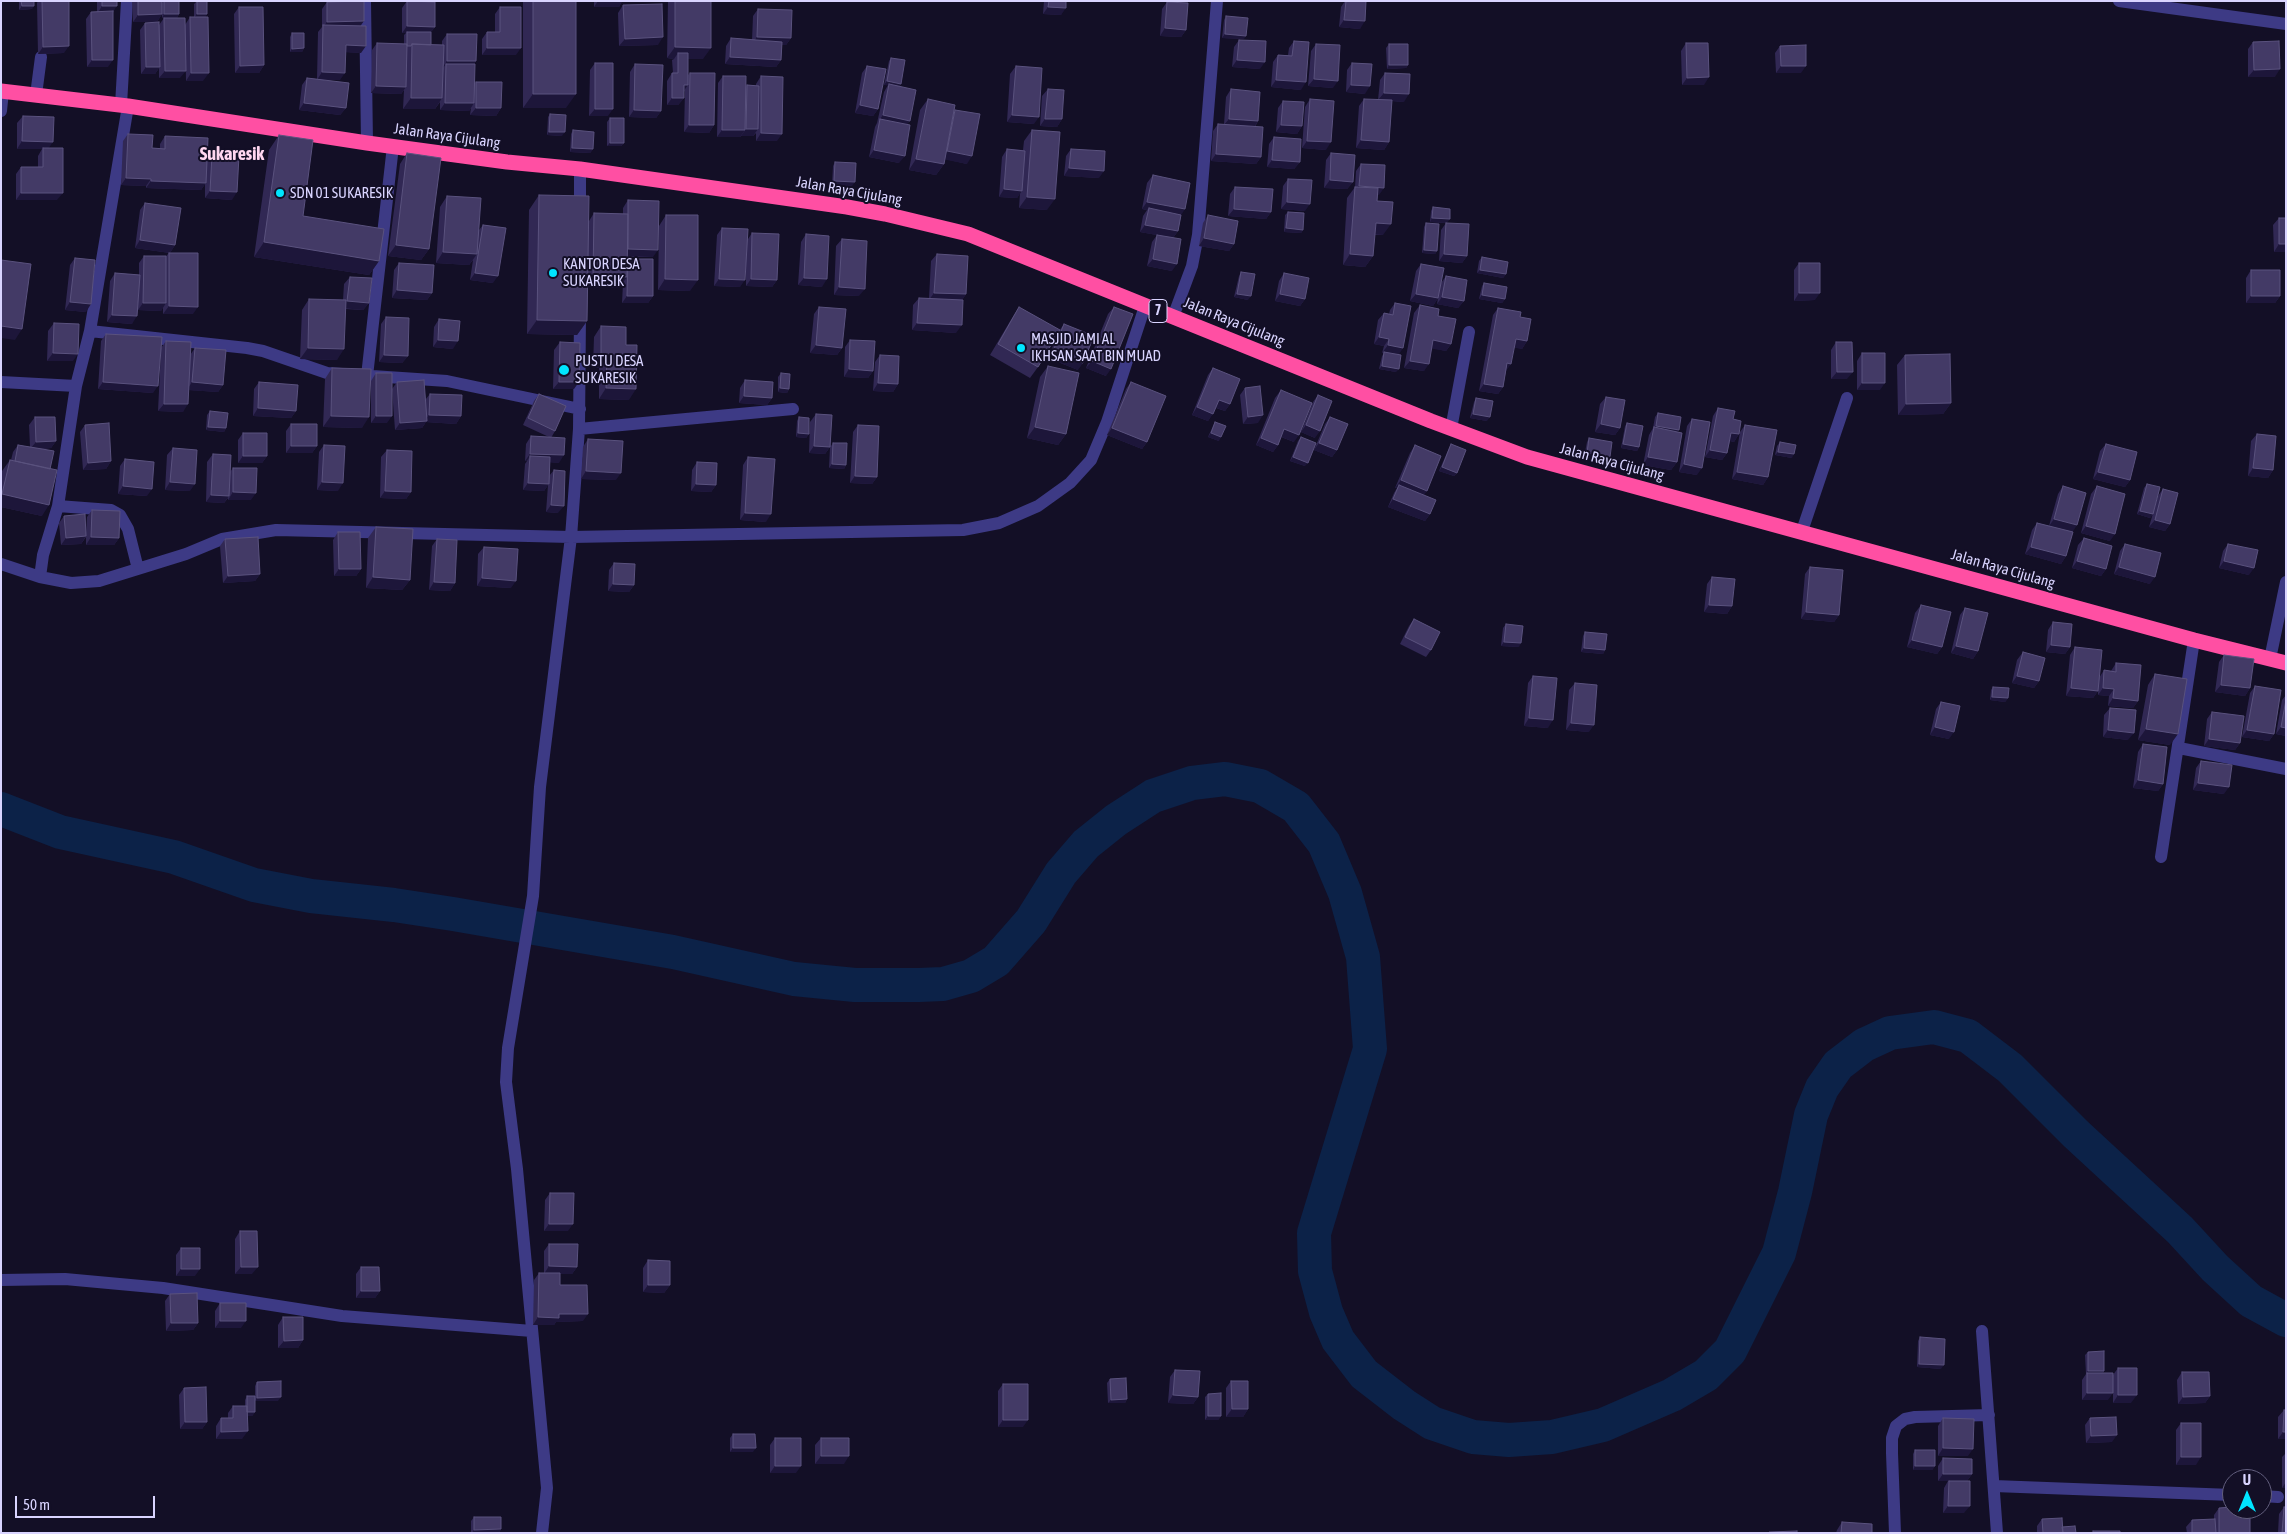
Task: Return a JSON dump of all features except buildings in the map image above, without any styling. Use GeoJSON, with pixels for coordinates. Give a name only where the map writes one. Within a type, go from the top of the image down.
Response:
{"type":"FeatureCollection","features":[{"type":"Feature","properties":{"kind":"highway","name":"Jalan Raya Cijulang"},"geometry":{"type":"LineString","coordinates":[[2,91],[125,105],[367,143],[507,162],[580,169],[885,214],[968,234],[1451,429],[1527,457],[2194,640],[2286,663]]}},
{"type":"Feature","properties":{"kind":"street"},"geometry":{"type":"LineString","coordinates":[[40,577],[43,555],[58,506],[76,386],[90,331],[125,105],[127,1]]}},
{"type":"Feature","properties":{"kind":"street"},"geometry":{"type":"LineString","coordinates":[[365,1],[367,143]]}},
{"type":"Feature","properties":{"kind":"street"},"geometry":{"type":"LineString","coordinates":[[1174,317],[1192,266],[1198,235],[1217,1]]}},
{"type":"Feature","properties":{"kind":"street"},"geometry":{"type":"LineString","coordinates":[[2119,1],[2286,24]]}},
{"type":"Feature","properties":{"kind":"street"},"geometry":{"type":"LineString","coordinates":[[36,95],[41,57]]}},
{"type":"Feature","properties":{"kind":"street"},"geometry":{"type":"LineString","coordinates":[[1,111],[2,91]]}},
{"type":"Feature","properties":{"kind":"street"},"geometry":{"type":"LineString","coordinates":[[367,376],[392,146]]}},
{"type":"Feature","properties":{"kind":"street"},"geometry":{"type":"LineString","coordinates":[[580,169],[580,226]]}},
{"type":"Feature","properties":{"kind":"street"},"geometry":{"type":"LineString","coordinates":[[542,1533],[547,1488],[517,1169],[506,1082],[508,1048],[533,896],[540,787],[571,537],[580,429],[580,303]]}},
{"type":"Feature","properties":{"kind":"street"},"geometry":{"type":"LineString","coordinates":[[1,564],[40,577],[71,583],[99,580],[138,569],[222,539],[276,530],[571,537],[963,530],[999,523],[1038,506],[1070,483],[1091,460],[1106,422],[1145,306]]}},
{"type":"Feature","properties":{"kind":"street"},"geometry":{"type":"LineString","coordinates":[[90,331],[248,348],[263,351],[327,373],[447,381],[580,409]]}},
{"type":"Feature","properties":{"kind":"street"},"geometry":{"type":"LineString","coordinates":[[1451,429],[1469,332]]}},
{"type":"Feature","properties":{"kind":"street"},"geometry":{"type":"LineString","coordinates":[[1,382],[76,386]]}},
{"type":"Feature","properties":{"kind":"street"},"geometry":{"type":"LineString","coordinates":[[1802,531],[1847,398]]}},
{"type":"Feature","properties":{"kind":"street"},"geometry":{"type":"LineString","coordinates":[[580,429],[793,409]]}},
{"type":"Feature","properties":{"kind":"street"},"geometry":{"type":"LineString","coordinates":[[58,506],[111,510],[120,515],[128,529],[138,569]]}},
{"type":"Feature","properties":{"kind":"street"},"geometry":{"type":"LineString","coordinates":[[2270,659],[2286,582]]}},
{"type":"Feature","properties":{"kind":"street"},"geometry":{"type":"LineString","coordinates":[[2161,856],[2194,640]]}},
{"type":"Feature","properties":{"kind":"street"},"geometry":{"type":"LineString","coordinates":[[2179,748],[2286,769]]}},
{"type":"Feature","properties":{"kind":"street"},"geometry":{"type":"LineString","coordinates":[[1,1280],[64,1280],[163,1288],[342,1316],[532,1331]]}},
{"type":"Feature","properties":{"kind":"street"},"geometry":{"type":"LineString","coordinates":[[1982,1331],[1997,1533]]}},
{"type":"Feature","properties":{"kind":"street"},"geometry":{"type":"LineString","coordinates":[[1895,1533],[1892,1446],[1896,1426],[1904,1419],[1915,1416],[1988,1415]]}},
{"type":"Feature","properties":{"kind":"street"},"geometry":{"type":"LineString","coordinates":[[1994,1486],[2222,1495]]}},
{"type":"Feature","properties":{"kind":"street"},"geometry":{"type":"LineString","coordinates":[[2272,1497],[2278,1497]]}},
{"type":"Feature","properties":{"kind":"waterway"},"geometry":{"type":"LineString","coordinates":[[1,809],[60,832],[174,857],[254,885],[311,896],[394,905],[453,914],[673,952],[794,979],[855,985],[919,985],[943,984],[971,976],[996,961],[1031,921],[1061,873],[1086,844],[1116,820],[1153,796],[1192,783],[1225,779],[1260,786],[1296,807],[1324,843],[1345,893],[1363,957],[1370,1049],[1314,1233],[1315,1271],[1326,1312],[1338,1340],[1364,1374],[1404,1405],[1432,1423],[1473,1437],[1509,1440],[1552,1437],[1603,1425],[1672,1395],[1706,1375],[1730,1351],[1779,1253],[1795,1192],[1811,1115],[1822,1088],[1838,1065],[1864,1045],[1890,1033],[1934,1027],[1968,1036],[2010,1068],[2076,1134],[2180,1230],[2215,1268],[2251,1301],[2286,1320]]}},
{"type":"Feature","properties":{"kind":"place","name":"SDN 01 SUKARESIK"},"geometry":{"type":"Point","coordinates":[280,193]}},
{"type":"Feature","properties":{"kind":"place","name":"KANTOR DESA SUKARESIK"},"geometry":{"type":"Point","coordinates":[553,273]}},
{"type":"Feature","properties":{"kind":"place","name":"MASJID JAMI AL IKHSAN SAAT BIN MUAD"},"geometry":{"type":"Point","coordinates":[1021,348]}},
{"type":"Feature","properties":{"kind":"place","name":"PUSTU DESA SUKARESIK"},"geometry":{"type":"Point","coordinates":[564,370]}},
{"type":"Feature","properties":{"kind":"district","name":"Sukaresik"},"geometry":{"type":"Point","coordinates":[232,154]}}]}
